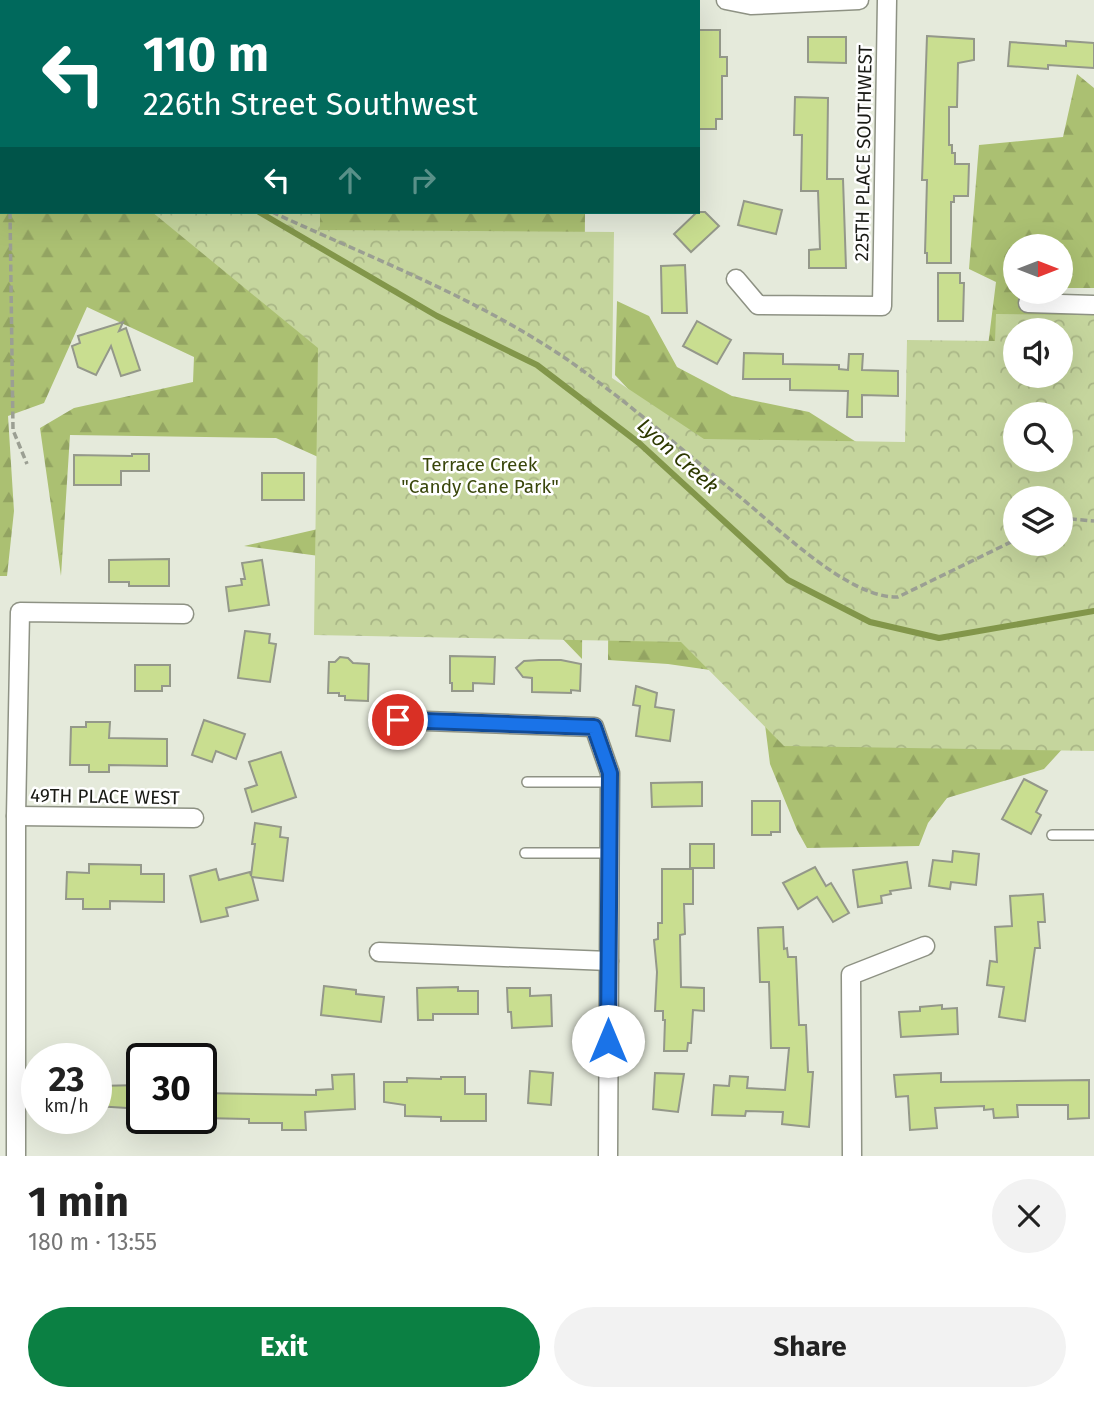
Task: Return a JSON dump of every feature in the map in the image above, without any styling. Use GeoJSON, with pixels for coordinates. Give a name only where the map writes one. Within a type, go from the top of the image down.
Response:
{"type":"FeatureCollection","features":[{"type":"Feature","properties":{"kind":"street"},"geometry":{"type":"LineString","coordinates":[[726,0],[751,5],[859,0]]}},
{"type":"Feature","properties":{"kind":"street","name":"225TH PLACE SOUTHWEST"},"geometry":{"type":"LineString","coordinates":[[736,279],[758,305],[882,306],[887,0]]}},
{"type":"Feature","properties":{"kind":"street"},"geometry":{"type":"LineString","coordinates":[[1061,304],[1094,305]]}},
{"type":"Feature","properties":{"kind":"street"},"geometry":{"type":"LineString","coordinates":[[16,1156],[8,989],[16,816],[20,612],[184,614]]}},
{"type":"Feature","properties":{"kind":"street"},"geometry":{"type":"LineString","coordinates":[[398,720],[594,727],[610,773],[608,1156]]}},
{"type":"Feature","properties":{"kind":"street","name":"49TH PLACE WEST"},"geometry":{"type":"LineString","coordinates":[[16,816],[194,818]]}},
{"type":"Feature","properties":{"kind":"street"},"geometry":{"type":"LineString","coordinates":[[852,1156],[851,975],[925,946]]}},
{"type":"Feature","properties":{"kind":"street"},"geometry":{"type":"LineString","coordinates":[[379,952],[609,961]]}},
{"type":"Feature","properties":{"kind":"lane"},"geometry":{"type":"LineString","coordinates":[[527,782],[610,782]]}},
{"type":"Feature","properties":{"kind":"lane"},"geometry":{"type":"LineString","coordinates":[[1052,835],[1094,835]]}},
{"type":"Feature","properties":{"kind":"lane"},"geometry":{"type":"LineString","coordinates":[[525,853],[609,853]]}},
{"type":"Feature","properties":{"kind":"path"},"geometry":{"type":"LineString","coordinates":[[10,214],[13,430],[27,464]]}},
{"type":"Feature","properties":{"kind":"path"},"geometry":{"type":"LineString","coordinates":[[276,214],[461,298],[565,358],[632,409],[835,575],[879,595],[898,597],[1003,546]]}},
{"type":"Feature","properties":{"kind":"path"},"geometry":{"type":"LineString","coordinates":[[1073,519],[1094,521]]}},
{"type":"Feature","properties":{"kind":"green space"},"geometry":{"type":"Polygon","coordinates":[[[1077,74],[1094,88],[1094,288],[1073,288],[1073,234],[1003,234],[1003,304],[1094,315],[1094,746],[1065,746],[1044,769],[947,798],[928,823],[919,846],[807,848],[770,764],[759,677],[668,664],[608,660],[610,395],[646,408],[615,375],[617,301],[649,316],[677,367],[732,396],[809,412],[861,445],[910,447],[988,346],[996,282],[969,269],[979,145],[1063,137],[1077,74]]]}},
{"type":"Feature","properties":{"kind":"green space"},"geometry":{"type":"Polygon","coordinates":[[[0,214],[585,214],[582,659],[532,607],[349,560],[244,546],[331,526],[327,461],[276,438],[70,435],[61,576],[40,428],[74,408],[193,382],[194,357],[87,307],[44,403],[8,416],[14,511],[7,576],[0,576],[0,214]]]}},
{"type":"Feature","properties":{"kind":"green space","name":"Terrace Creek \"Candy Cane Park\""},"geometry":{"type":"Polygon","coordinates":[[[154,214],[320,214],[320,230],[614,232],[612,378],[704,439],[905,442],[907,340],[995,341],[996,314],[1094,315],[1094,751],[784,746],[681,642],[314,635],[318,348],[154,214]]]}},
{"type":"Feature","properties":{"kind":"building"},"geometry":{"type":"Polygon","coordinates":[[[700,30],[720,30],[720,57],[727,57],[727,76],[722,76],[722,119],[716,119],[716,129],[700,129],[700,30]]]}},
{"type":"Feature","properties":{"kind":"building"},"geometry":{"type":"Polygon","coordinates":[[[927,36],[974,39],[974,60],[958,63],[957,107],[949,107],[949,145],[952,145],[952,153],[955,153],[955,164],[969,164],[968,196],[954,196],[954,202],[951,202],[951,263],[927,263],[925,253],[927,180],[922,180],[927,36]]]}},
{"type":"Feature","properties":{"kind":"building"},"geometry":{"type":"Polygon","coordinates":[[[808,37],[846,37],[846,63],[808,62],[808,37]]]}},
{"type":"Feature","properties":{"kind":"building"},"geometry":{"type":"Polygon","coordinates":[[[1066,41],[1094,43],[1094,68],[1008,66],[1010,42],[1066,46],[1066,41]]]}},
{"type":"Feature","properties":{"kind":"building"},"geometry":{"type":"Polygon","coordinates":[[[795,97],[828,98],[827,179],[843,179],[846,268],[809,268],[809,250],[820,249],[818,191],[801,191],[802,135],[794,135],[795,97]]]}},
{"type":"Feature","properties":{"kind":"building"},"geometry":{"type":"Polygon","coordinates":[[[744,201],[782,210],[776,234],[738,225],[744,201]]]}},
{"type":"Feature","properties":{"kind":"building"},"geometry":{"type":"Polygon","coordinates":[[[700,212],[705,212],[719,226],[691,252],[674,234],[700,212]]]}},
{"type":"Feature","properties":{"kind":"building"},"geometry":{"type":"Polygon","coordinates":[[[685,265],[687,313],[662,313],[661,266],[685,265]]]}},
{"type":"Feature","properties":{"kind":"building"},"geometry":{"type":"Polygon","coordinates":[[[938,273],[960,273],[960,283],[964,283],[963,321],[938,321],[938,273]]]}},
{"type":"Feature","properties":{"kind":"building"},"geometry":{"type":"Polygon","coordinates":[[[697,321],[731,340],[717,364],[683,346],[697,321]]]}},
{"type":"Feature","properties":{"kind":"building"},"geometry":{"type":"Polygon","coordinates":[[[123,322],[119,331],[126,328],[140,370],[121,376],[111,346],[96,375],[78,367],[72,346],[80,343],[78,336],[123,322]]]}},
{"type":"Feature","properties":{"kind":"building"},"geometry":{"type":"Polygon","coordinates":[[[744,353],[783,354],[783,364],[839,365],[839,369],[848,370],[849,354],[863,354],[862,370],[898,371],[898,396],[862,395],[862,417],[847,417],[848,391],[790,390],[790,379],[743,379],[744,353]]]}},
{"type":"Feature","properties":{"kind":"building"},"geometry":{"type":"Polygon","coordinates":[[[149,454],[149,471],[121,471],[121,485],[74,485],[74,455],[149,454]]]}},
{"type":"Feature","properties":{"kind":"building"},"geometry":{"type":"Polygon","coordinates":[[[262,473],[304,473],[304,500],[262,500],[262,473]]]}},
{"type":"Feature","properties":{"kind":"building"},"geometry":{"type":"Polygon","coordinates":[[[169,559],[169,586],[129,586],[129,582],[109,582],[109,560],[169,559]]]}},
{"type":"Feature","properties":{"kind":"building"},"geometry":{"type":"Polygon","coordinates":[[[262,560],[269,605],[229,611],[226,587],[242,585],[241,579],[245,579],[242,563],[262,560]]]}},
{"type":"Feature","properties":{"kind":"building"},"geometry":{"type":"Polygon","coordinates":[[[245,631],[270,634],[269,643],[276,644],[270,682],[238,678],[245,631]]]}},
{"type":"Feature","properties":{"kind":"building"},"geometry":{"type":"Polygon","coordinates":[[[450,656],[495,657],[494,684],[473,683],[473,691],[452,691],[450,656]]]}},
{"type":"Feature","properties":{"kind":"building"},"geometry":{"type":"Polygon","coordinates":[[[340,657],[348,658],[353,663],[369,664],[368,701],[345,700],[345,696],[339,696],[339,693],[328,693],[329,662],[335,662],[340,657]]]}},
{"type":"Feature","properties":{"kind":"building"},"geometry":{"type":"Polygon","coordinates":[[[524,661],[581,664],[580,691],[532,692],[532,678],[523,677],[516,668],[524,661]]]}},
{"type":"Feature","properties":{"kind":"building"},"geometry":{"type":"Polygon","coordinates":[[[135,665],[170,665],[170,686],[162,686],[162,691],[135,691],[135,665]]]}},
{"type":"Feature","properties":{"kind":"building"},"geometry":{"type":"Polygon","coordinates":[[[636,686],[657,693],[655,707],[674,710],[670,741],[636,736],[640,706],[633,705],[636,686]]]}},
{"type":"Feature","properties":{"kind":"building"},"geometry":{"type":"Polygon","coordinates":[[[204,720],[245,734],[236,759],[216,751],[212,762],[192,755],[204,720]]]}},
{"type":"Feature","properties":{"kind":"building"},"geometry":{"type":"Polygon","coordinates":[[[86,722],[110,722],[109,738],[167,739],[167,766],[109,765],[109,772],[89,772],[89,765],[70,765],[71,727],[86,727],[86,722]]]}},
{"type":"Feature","properties":{"kind":"building"},"geometry":{"type":"Polygon","coordinates":[[[281,752],[296,797],[252,812],[245,789],[257,785],[249,762],[281,752]]]}},
{"type":"Feature","properties":{"kind":"building"},"geometry":{"type":"Polygon","coordinates":[[[1024,779],[1047,791],[1036,812],[1041,815],[1031,834],[1002,819],[1024,779]]]}},
{"type":"Feature","properties":{"kind":"building"},"geometry":{"type":"Polygon","coordinates":[[[702,782],[702,806],[652,807],[651,783],[702,782]]]}},
{"type":"Feature","properties":{"kind":"building"},"geometry":{"type":"Polygon","coordinates":[[[752,801],[780,801],[780,832],[752,835],[752,801]]]}},
{"type":"Feature","properties":{"kind":"building"},"geometry":{"type":"Polygon","coordinates":[[[255,823],[281,827],[280,837],[288,838],[283,881],[252,877],[258,900],[226,908],[228,916],[201,922],[190,876],[216,869],[219,880],[250,872],[251,876],[255,823]]]}},
{"type":"Feature","properties":{"kind":"building"},"geometry":{"type":"Polygon","coordinates":[[[690,844],[714,844],[714,868],[690,868],[690,844]]]}},
{"type":"Feature","properties":{"kind":"building"},"geometry":{"type":"Polygon","coordinates":[[[953,851],[979,854],[976,885],[951,882],[950,889],[929,886],[933,860],[952,862],[953,851]]]}},
{"type":"Feature","properties":{"kind":"building"},"geometry":{"type":"Polygon","coordinates":[[[907,862],[911,888],[890,891],[891,894],[881,896],[882,903],[858,907],[853,870],[907,862]]]}},
{"type":"Feature","properties":{"kind":"building"},"geometry":{"type":"Polygon","coordinates":[[[89,864],[141,865],[141,874],[164,874],[164,902],[110,901],[110,909],[83,909],[83,899],[66,899],[67,872],[89,873],[89,864]]]}},
{"type":"Feature","properties":{"kind":"building"},"geometry":{"type":"Polygon","coordinates":[[[815,867],[826,886],[831,883],[849,913],[833,922],[817,897],[798,909],[783,883],[815,867]]]}},
{"type":"Feature","properties":{"kind":"building"},"geometry":{"type":"Polygon","coordinates":[[[662,869],[693,869],[693,904],[684,904],[685,934],[680,935],[681,987],[704,988],[704,1011],[693,1010],[691,1043],[688,1043],[687,1051],[664,1051],[663,1011],[655,1011],[657,972],[654,940],[658,939],[658,923],[662,923],[662,869]]]}},
{"type":"Feature","properties":{"kind":"building"},"geometry":{"type":"Polygon","coordinates":[[[1043,894],[1045,922],[1038,922],[1040,948],[1035,948],[1025,1021],[999,1017],[1004,987],[987,985],[990,961],[997,962],[995,927],[1012,926],[1010,896],[1043,894]]]}},
{"type":"Feature","properties":{"kind":"building"},"geometry":{"type":"Polygon","coordinates":[[[783,927],[784,949],[787,948],[788,957],[796,957],[799,1025],[806,1025],[808,1072],[813,1072],[809,1127],[782,1124],[783,1112],[746,1111],[745,1116],[712,1115],[714,1085],[729,1086],[730,1076],[748,1077],[747,1088],[785,1090],[789,1048],[771,1048],[769,982],[760,982],[758,928],[783,927]]]}},
{"type":"Feature","properties":{"kind":"building"},"geometry":{"type":"Polygon","coordinates":[[[324,986],[384,997],[381,1022],[321,1015],[324,986]]]}},
{"type":"Feature","properties":{"kind":"building"},"geometry":{"type":"Polygon","coordinates":[[[458,987],[458,991],[478,991],[478,1014],[433,1014],[433,1020],[418,1020],[417,988],[458,987]]]}},
{"type":"Feature","properties":{"kind":"building"},"geometry":{"type":"Polygon","coordinates":[[[507,988],[530,988],[530,996],[551,995],[552,1026],[512,1028],[507,988]]]}},
{"type":"Feature","properties":{"kind":"building"},"geometry":{"type":"Polygon","coordinates":[[[942,1005],[942,1009],[957,1008],[958,1034],[901,1037],[899,1012],[920,1011],[920,1007],[942,1005]]]}},
{"type":"Feature","properties":{"kind":"building"},"geometry":{"type":"Polygon","coordinates":[[[530,1071],[553,1073],[551,1105],[528,1103],[530,1071]]]}},
{"type":"Feature","properties":{"kind":"building"},"geometry":{"type":"Polygon","coordinates":[[[655,1073],[684,1074],[678,1112],[653,1109],[655,1073]]]}},
{"type":"Feature","properties":{"kind":"building"},"geometry":{"type":"Polygon","coordinates":[[[941,1073],[941,1082],[1089,1080],[1089,1118],[1068,1119],[1068,1105],[1017,1105],[1018,1117],[994,1118],[993,1109],[984,1110],[984,1106],[935,1108],[937,1128],[910,1130],[908,1096],[896,1097],[894,1075],[941,1073]]]}},
{"type":"Feature","properties":{"kind":"building"},"geometry":{"type":"Polygon","coordinates":[[[354,1074],[355,1109],[305,1112],[306,1130],[282,1130],[282,1123],[249,1123],[249,1119],[217,1118],[217,1093],[316,1095],[316,1090],[333,1089],[332,1075],[354,1074]]]}},
{"type":"Feature","properties":{"kind":"building"},"geometry":{"type":"Polygon","coordinates":[[[465,1077],[465,1094],[486,1094],[486,1121],[441,1121],[441,1117],[405,1116],[405,1105],[384,1102],[384,1082],[465,1077]]]}},
{"type":"Feature","properties":{"kind":"building"},"geometry":{"type":"Polygon","coordinates":[[[126,1085],[126,1108],[112,1107],[112,1086],[126,1085]]]}},
{"type":"Feature","properties":{"kind":"waterway","name":"Lyon Creek"},"geometry":{"type":"LineString","coordinates":[[262,214],[437,316],[537,365],[639,443],[788,580],[870,622],[939,638],[1094,611]]}},
{"type":"Feature","properties":{"kind":"route"},"geometry":{"type":"LineString","coordinates":[[398,720],[594,727],[610,773],[608,1041]]}}]}
